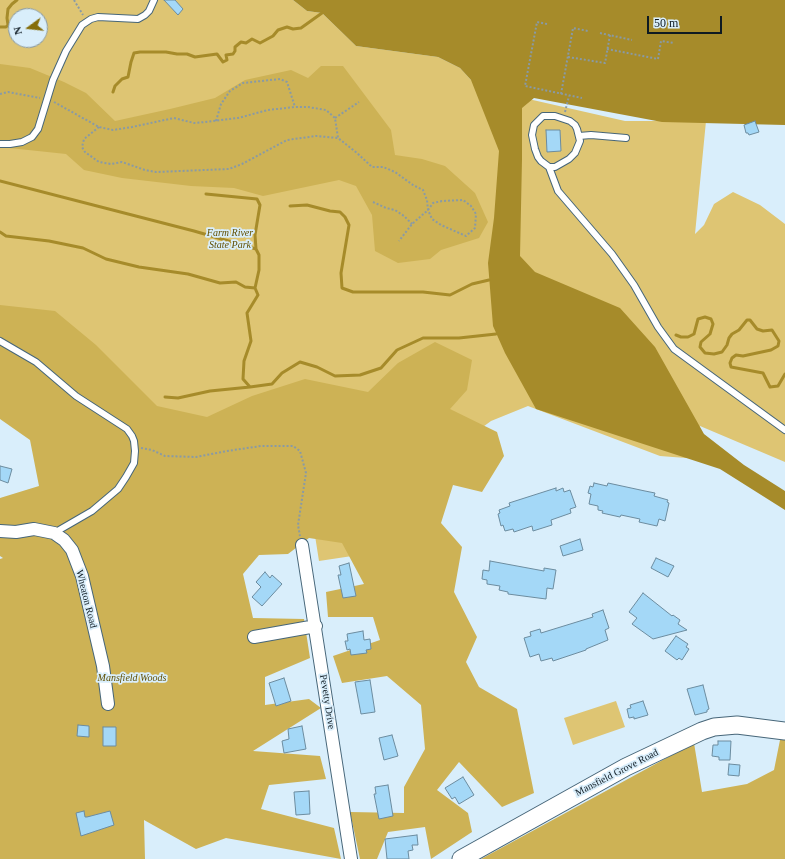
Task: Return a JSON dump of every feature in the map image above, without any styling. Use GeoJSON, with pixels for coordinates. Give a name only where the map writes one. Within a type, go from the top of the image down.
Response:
{"type":"FeatureCollection","features":[{"type":"Feature","properties":{"kind":"street"},"geometry":{"type":"LineString","coordinates":[[0,531],[16,532],[34,529],[54,533]]}},
{"type":"Feature","properties":{"kind":"street","name":"Wheaton Road"},"geometry":{"type":"LineString","coordinates":[[54,533],[64,540],[72,550],[82,576],[103,666],[108,704]]}},
{"type":"Feature","properties":{"kind":"street","name":"Pevetty Drive"},"geometry":{"type":"LineString","coordinates":[[302,545],[316,626],[351,859]]}},
{"type":"Feature","properties":{"kind":"street"},"geometry":{"type":"LineString","coordinates":[[254,637],[316,626]]}},
{"type":"Feature","properties":{"kind":"street","name":"Mansfield Grove Road"},"geometry":{"type":"LineString","coordinates":[[460,859],[626,766],[702,731],[714,727],[737,725],[785,730]]}},
{"type":"Feature","properties":{"kind":"lane"},"geometry":{"type":"LineString","coordinates":[[0,144],[17,144],[32,137],[38,129],[53,80],[66,51],[78,30],[86,22],[103,16],[138,19],[145,16],[154,0]]}},
{"type":"Feature","properties":{"kind":"lane"},"geometry":{"type":"LineString","coordinates":[[548,167],[555,167],[569,159],[578,147],[579,136],[574,125],[570,121],[555,116],[543,116],[536,121],[532,135],[535,149],[541,161],[548,167],[558,191],[612,254],[634,285],[658,327],[674,349],[785,430]]}},
{"type":"Feature","properties":{"kind":"lane"},"geometry":{"type":"LineString","coordinates":[[579,136],[591,135],[626,138]]}},
{"type":"Feature","properties":{"kind":"lane"},"geometry":{"type":"LineString","coordinates":[[0,341],[36,362],[76,396],[127,429],[132,436],[135,446],[134,463],[118,489],[92,512],[54,533]]}},
{"type":"Feature","properties":{"kind":"path"},"geometry":{"type":"LineString","coordinates":[[74,0],[86,22]]}},
{"type":"Feature","properties":{"kind":"path"},"geometry":{"type":"LineString","coordinates":[[547,24],[537,22],[525,86],[582,98]]}},
{"type":"Feature","properties":{"kind":"path"},"geometry":{"type":"LineString","coordinates":[[561,94],[573,28],[588,31]]}},
{"type":"Feature","properties":{"kind":"path"},"geometry":{"type":"LineString","coordinates":[[600,33],[632,40]]}},
{"type":"Feature","properties":{"kind":"path"},"geometry":{"type":"LineString","coordinates":[[568,57],[604,63],[610,35]]}},
{"type":"Feature","properties":{"kind":"path"},"geometry":{"type":"LineString","coordinates":[[607,49],[658,59],[661,41],[674,43]]}},
{"type":"Feature","properties":{"kind":"path"},"geometry":{"type":"LineString","coordinates":[[216,120],[221,104],[230,91],[243,83],[280,79],[287,82],[295,107]]}},
{"type":"Feature","properties":{"kind":"path"},"geometry":{"type":"LineString","coordinates":[[0,94],[8,92],[54,101],[99,127],[113,130],[174,118],[194,123],[238,118],[268,110],[308,107],[326,110],[334,118],[338,138]]}},
{"type":"Feature","properties":{"kind":"path"},"geometry":{"type":"LineString","coordinates":[[567,106],[569,96]]}},
{"type":"Feature","properties":{"kind":"path"},"geometry":{"type":"LineString","coordinates":[[334,118],[343,114],[359,102]]}},
{"type":"Feature","properties":{"kind":"path"},"geometry":{"type":"LineString","coordinates":[[99,127],[84,139],[82,147],[85,152],[99,162],[111,164],[122,162],[156,172],[229,169],[242,164],[287,140],[316,136],[338,138],[372,167],[383,167],[395,172],[413,185],[423,190],[428,200],[428,210],[432,219],[466,236],[475,228],[476,214],[471,206],[463,200],[433,203],[428,210],[412,224],[399,241]]}},
{"type":"Feature","properties":{"kind":"path"},"geometry":{"type":"LineString","coordinates":[[373,202],[395,210],[412,224]]}},
{"type":"Feature","properties":{"kind":"path"},"geometry":{"type":"LineString","coordinates":[[135,446],[152,450],[165,456],[196,457],[226,450],[261,446],[293,446],[300,451],[306,473],[298,525],[302,545]]}},
{"type":"Feature","properties":{"kind":"green space","name":"Farm River State Park"},"geometry":{"type":"Polygon","coordinates":[[[0,0],[293,0],[307,11],[322,13],[356,46],[438,57],[460,68],[471,80],[524,98],[625,121],[706,121],[695,234],[704,225],[714,204],[733,192],[760,205],[785,224],[785,462],[700,426],[686,458],[660,456],[528,406],[491,421],[472,435],[392,550],[319,561],[313,523],[50,445],[0,409],[0,0]]]}},
{"type":"Feature","properties":{"kind":"green space"},"geometry":{"type":"Polygon","coordinates":[[[0,64],[30,68],[64,82],[86,93],[115,121],[215,98],[245,80],[291,70],[308,78],[321,66],[343,66],[391,130],[395,155],[422,159],[445,166],[475,193],[488,222],[479,238],[441,250],[430,259],[398,263],[375,251],[372,215],[356,186],[339,180],[263,196],[234,188],[191,186],[122,178],[84,170],[66,154],[0,147],[0,64]]]}},
{"type":"Feature","properties":{"kind":"green space","name":"Mansfield Woods"},"geometry":{"type":"Polygon","coordinates":[[[0,305],[55,311],[96,345],[157,406],[207,417],[252,396],[305,379],[368,392],[398,363],[435,342],[472,360],[467,390],[450,409],[497,432],[504,456],[482,492],[453,485],[441,523],[462,547],[454,592],[477,637],[466,662],[479,687],[517,709],[534,793],[502,807],[459,762],[437,790],[468,813],[472,832],[431,859],[425,827],[388,832],[377,859],[360,859],[350,812],[404,813],[404,787],[425,749],[421,705],[387,676],[342,683],[333,656],[380,640],[373,617],[328,617],[326,592],[364,584],[342,543],[309,538],[288,554],[259,555],[243,574],[253,618],[304,619],[310,658],[265,677],[265,705],[309,699],[321,708],[253,751],[320,756],[326,779],[269,785],[261,809],[334,828],[341,859],[226,838],[196,849],[144,820],[145,859],[0,859],[0,559],[3,558],[0,556],[0,498],[39,486],[30,440],[0,419],[0,305]]]}},
{"type":"Feature","properties":{"kind":"green space"},"geometry":{"type":"Polygon","coordinates":[[[616,701],[625,727],[573,745],[564,718],[616,701]]]}},
{"type":"Feature","properties":{"kind":"green space"},"geometry":{"type":"Polygon","coordinates":[[[780,740],[785,740],[785,859],[481,859],[694,743],[702,792],[747,784],[774,770],[780,740]]]}},
{"type":"Feature","properties":{"kind":"shaded area"},"geometry":{"type":"Polygon","coordinates":[[[293,0],[785,0],[785,125],[662,122],[534,98],[522,108],[520,256],[535,272],[620,308],[655,347],[704,434],[744,465],[785,491],[785,510],[720,469],[536,409],[505,353],[493,326],[488,263],[494,218],[499,151],[471,80],[460,68],[438,57],[356,46],[322,13],[307,11],[293,0]]]}},
{"type":"Feature","properties":{"kind":"building"},"geometry":{"type":"Polygon","coordinates":[[[164,0],[175,0],[183,9],[178,15],[164,0]]]}},
{"type":"Feature","properties":{"kind":"building"},"geometry":{"type":"Polygon","coordinates":[[[755,121],[759,132],[749,135],[746,133],[744,125],[755,121]]]}},
{"type":"Feature","properties":{"kind":"building"},"geometry":{"type":"Polygon","coordinates":[[[546,130],[560,130],[561,151],[547,152],[546,130]]]}},
{"type":"Feature","properties":{"kind":"building"},"geometry":{"type":"Polygon","coordinates":[[[0,466],[12,469],[8,483],[0,480],[0,466]]]}},
{"type":"Feature","properties":{"kind":"building"},"geometry":{"type":"Polygon","coordinates":[[[594,483],[607,486],[608,483],[655,493],[654,496],[668,500],[667,502],[669,503],[665,521],[659,519],[657,526],[639,522],[640,519],[602,513],[603,511],[598,510],[598,506],[589,504],[591,494],[588,493],[590,486],[593,487],[594,483]]]}},
{"type":"Feature","properties":{"kind":"building"},"geometry":{"type":"Polygon","coordinates":[[[556,488],[556,491],[563,488],[564,492],[570,490],[576,507],[570,509],[571,513],[551,520],[552,525],[533,531],[532,526],[514,532],[513,529],[505,531],[503,525],[501,526],[498,514],[500,513],[499,510],[510,506],[509,503],[556,488]]]}},
{"type":"Feature","properties":{"kind":"building"},"geometry":{"type":"Polygon","coordinates":[[[580,539],[583,550],[563,556],[560,546],[580,539]]]}},
{"type":"Feature","properties":{"kind":"building"},"geometry":{"type":"Polygon","coordinates":[[[656,558],[674,566],[668,577],[651,568],[656,558]]]}},
{"type":"Feature","properties":{"kind":"building"},"geometry":{"type":"Polygon","coordinates":[[[490,561],[544,571],[544,568],[556,570],[553,589],[547,588],[546,599],[508,594],[508,592],[499,590],[500,586],[487,584],[487,580],[482,579],[483,570],[489,571],[490,561]]]}},
{"type":"Feature","properties":{"kind":"building"},"geometry":{"type":"Polygon","coordinates":[[[349,563],[356,596],[343,598],[338,575],[341,575],[339,566],[349,563]]]}},
{"type":"Feature","properties":{"kind":"building"},"geometry":{"type":"Polygon","coordinates":[[[265,572],[270,578],[272,575],[282,584],[262,606],[252,597],[261,587],[256,582],[265,572]]]}},
{"type":"Feature","properties":{"kind":"building"},"geometry":{"type":"Polygon","coordinates":[[[643,593],[672,616],[673,615],[680,620],[678,624],[687,630],[653,639],[632,624],[637,618],[629,612],[643,593]]]}},
{"type":"Feature","properties":{"kind":"building"},"geometry":{"type":"Polygon","coordinates":[[[603,610],[609,628],[605,630],[608,640],[586,650],[553,661],[552,658],[541,661],[539,654],[530,657],[524,638],[531,636],[530,632],[540,629],[541,633],[593,617],[592,614],[603,610]]]}},
{"type":"Feature","properties":{"kind":"building"},"geometry":{"type":"Polygon","coordinates":[[[363,631],[364,640],[370,639],[371,649],[366,650],[367,653],[351,655],[350,649],[347,650],[345,641],[348,641],[347,634],[363,631]]]}},
{"type":"Feature","properties":{"kind":"building"},"geometry":{"type":"Polygon","coordinates":[[[676,636],[688,644],[686,647],[689,649],[682,660],[679,658],[677,660],[665,651],[676,636]]]}},
{"type":"Feature","properties":{"kind":"building"},"geometry":{"type":"Polygon","coordinates":[[[284,678],[291,701],[276,706],[269,683],[284,678]]]}},
{"type":"Feature","properties":{"kind":"building"},"geometry":{"type":"Polygon","coordinates":[[[370,680],[375,712],[361,714],[355,682],[370,680]]]}},
{"type":"Feature","properties":{"kind":"building"},"geometry":{"type":"Polygon","coordinates":[[[703,685],[709,709],[707,712],[695,715],[687,689],[703,685]]]}},
{"type":"Feature","properties":{"kind":"building"},"geometry":{"type":"Polygon","coordinates":[[[643,701],[648,715],[634,719],[634,717],[629,718],[627,709],[631,708],[630,705],[643,701]]]}},
{"type":"Feature","properties":{"kind":"building"},"geometry":{"type":"Polygon","coordinates":[[[78,725],[89,726],[89,737],[77,736],[78,725]]]}},
{"type":"Feature","properties":{"kind":"building"},"geometry":{"type":"Polygon","coordinates":[[[302,726],[306,749],[284,753],[282,741],[289,739],[288,729],[302,726]]]}},
{"type":"Feature","properties":{"kind":"building"},"geometry":{"type":"Polygon","coordinates":[[[103,727],[116,727],[116,746],[103,746],[103,727]]]}},
{"type":"Feature","properties":{"kind":"building"},"geometry":{"type":"Polygon","coordinates":[[[392,735],[398,756],[384,760],[379,738],[392,735]]]}},
{"type":"Feature","properties":{"kind":"building"},"geometry":{"type":"Polygon","coordinates":[[[718,741],[731,741],[730,760],[719,760],[719,757],[712,756],[713,745],[718,745],[718,741]]]}},
{"type":"Feature","properties":{"kind":"building"},"geometry":{"type":"Polygon","coordinates":[[[729,764],[740,765],[739,776],[728,775],[729,764]]]}},
{"type":"Feature","properties":{"kind":"building"},"geometry":{"type":"Polygon","coordinates":[[[463,777],[474,795],[459,804],[455,797],[452,799],[445,788],[463,777]]]}},
{"type":"Feature","properties":{"kind":"building"},"geometry":{"type":"Polygon","coordinates":[[[388,785],[393,816],[379,819],[374,794],[376,794],[375,787],[388,785]]]}},
{"type":"Feature","properties":{"kind":"building"},"geometry":{"type":"Polygon","coordinates":[[[309,791],[310,814],[296,815],[294,792],[309,791]]]}},
{"type":"Feature","properties":{"kind":"building"},"geometry":{"type":"Polygon","coordinates":[[[84,811],[85,817],[87,817],[110,811],[114,825],[81,836],[76,813],[84,811]]]}},
{"type":"Feature","properties":{"kind":"building"},"geometry":{"type":"Polygon","coordinates":[[[417,835],[418,845],[412,845],[413,850],[408,851],[409,859],[387,859],[385,839],[417,835]]]}},
{"type":"Feature","properties":{"kind":"waterway"},"geometry":{"type":"LineString","coordinates":[[0,27],[6,27],[8,25],[8,9],[17,0]]}},
{"type":"Feature","properties":{"kind":"waterway"},"geometry":{"type":"LineString","coordinates":[[113,92],[115,86],[122,79],[128,77],[134,53],[166,52],[187,54],[195,57],[217,54],[223,62],[227,60],[226,55],[233,54],[235,47],[241,42],[246,43],[252,39],[260,43],[273,36],[278,30],[287,27],[293,29],[301,28],[322,13]]}},
{"type":"Feature","properties":{"kind":"waterway"},"geometry":{"type":"LineString","coordinates":[[0,181],[194,231],[256,249],[259,255],[259,270],[255,288]]}},
{"type":"Feature","properties":{"kind":"waterway"},"geometry":{"type":"LineString","coordinates":[[206,194],[257,199],[260,205],[255,235],[256,249]]}},
{"type":"Feature","properties":{"kind":"waterway"},"geometry":{"type":"LineString","coordinates":[[290,206],[307,205],[340,212],[345,217],[349,225],[341,273],[342,288],[353,292],[423,292],[450,295],[472,284],[489,280]]}},
{"type":"Feature","properties":{"kind":"waterway"},"geometry":{"type":"LineString","coordinates":[[0,232],[6,236],[49,241],[83,248],[106,259],[139,267],[188,274],[220,283],[236,282],[245,287],[255,288],[258,295],[247,313],[251,341],[244,361],[243,379],[250,387],[272,384],[282,373],[300,362],[317,367],[335,376],[360,375],[381,368],[397,350],[423,338],[459,338],[496,334]]}},
{"type":"Feature","properties":{"kind":"waterway"},"geometry":{"type":"LineString","coordinates":[[676,335],[688,337],[694,334],[698,319],[705,317],[711,319],[713,324],[710,334],[701,342],[700,347],[705,353],[714,354],[722,352],[732,334],[739,330],[747,320],[750,320],[757,329],[763,331],[772,330],[779,341],[778,346],[771,350],[743,356],[736,355],[732,358],[730,363],[731,367],[763,373],[770,387],[778,386],[785,374]]}},
{"type":"Feature","properties":{"kind":"waterway"},"geometry":{"type":"LineString","coordinates":[[165,397],[178,398],[210,391],[250,387]]}}]}
